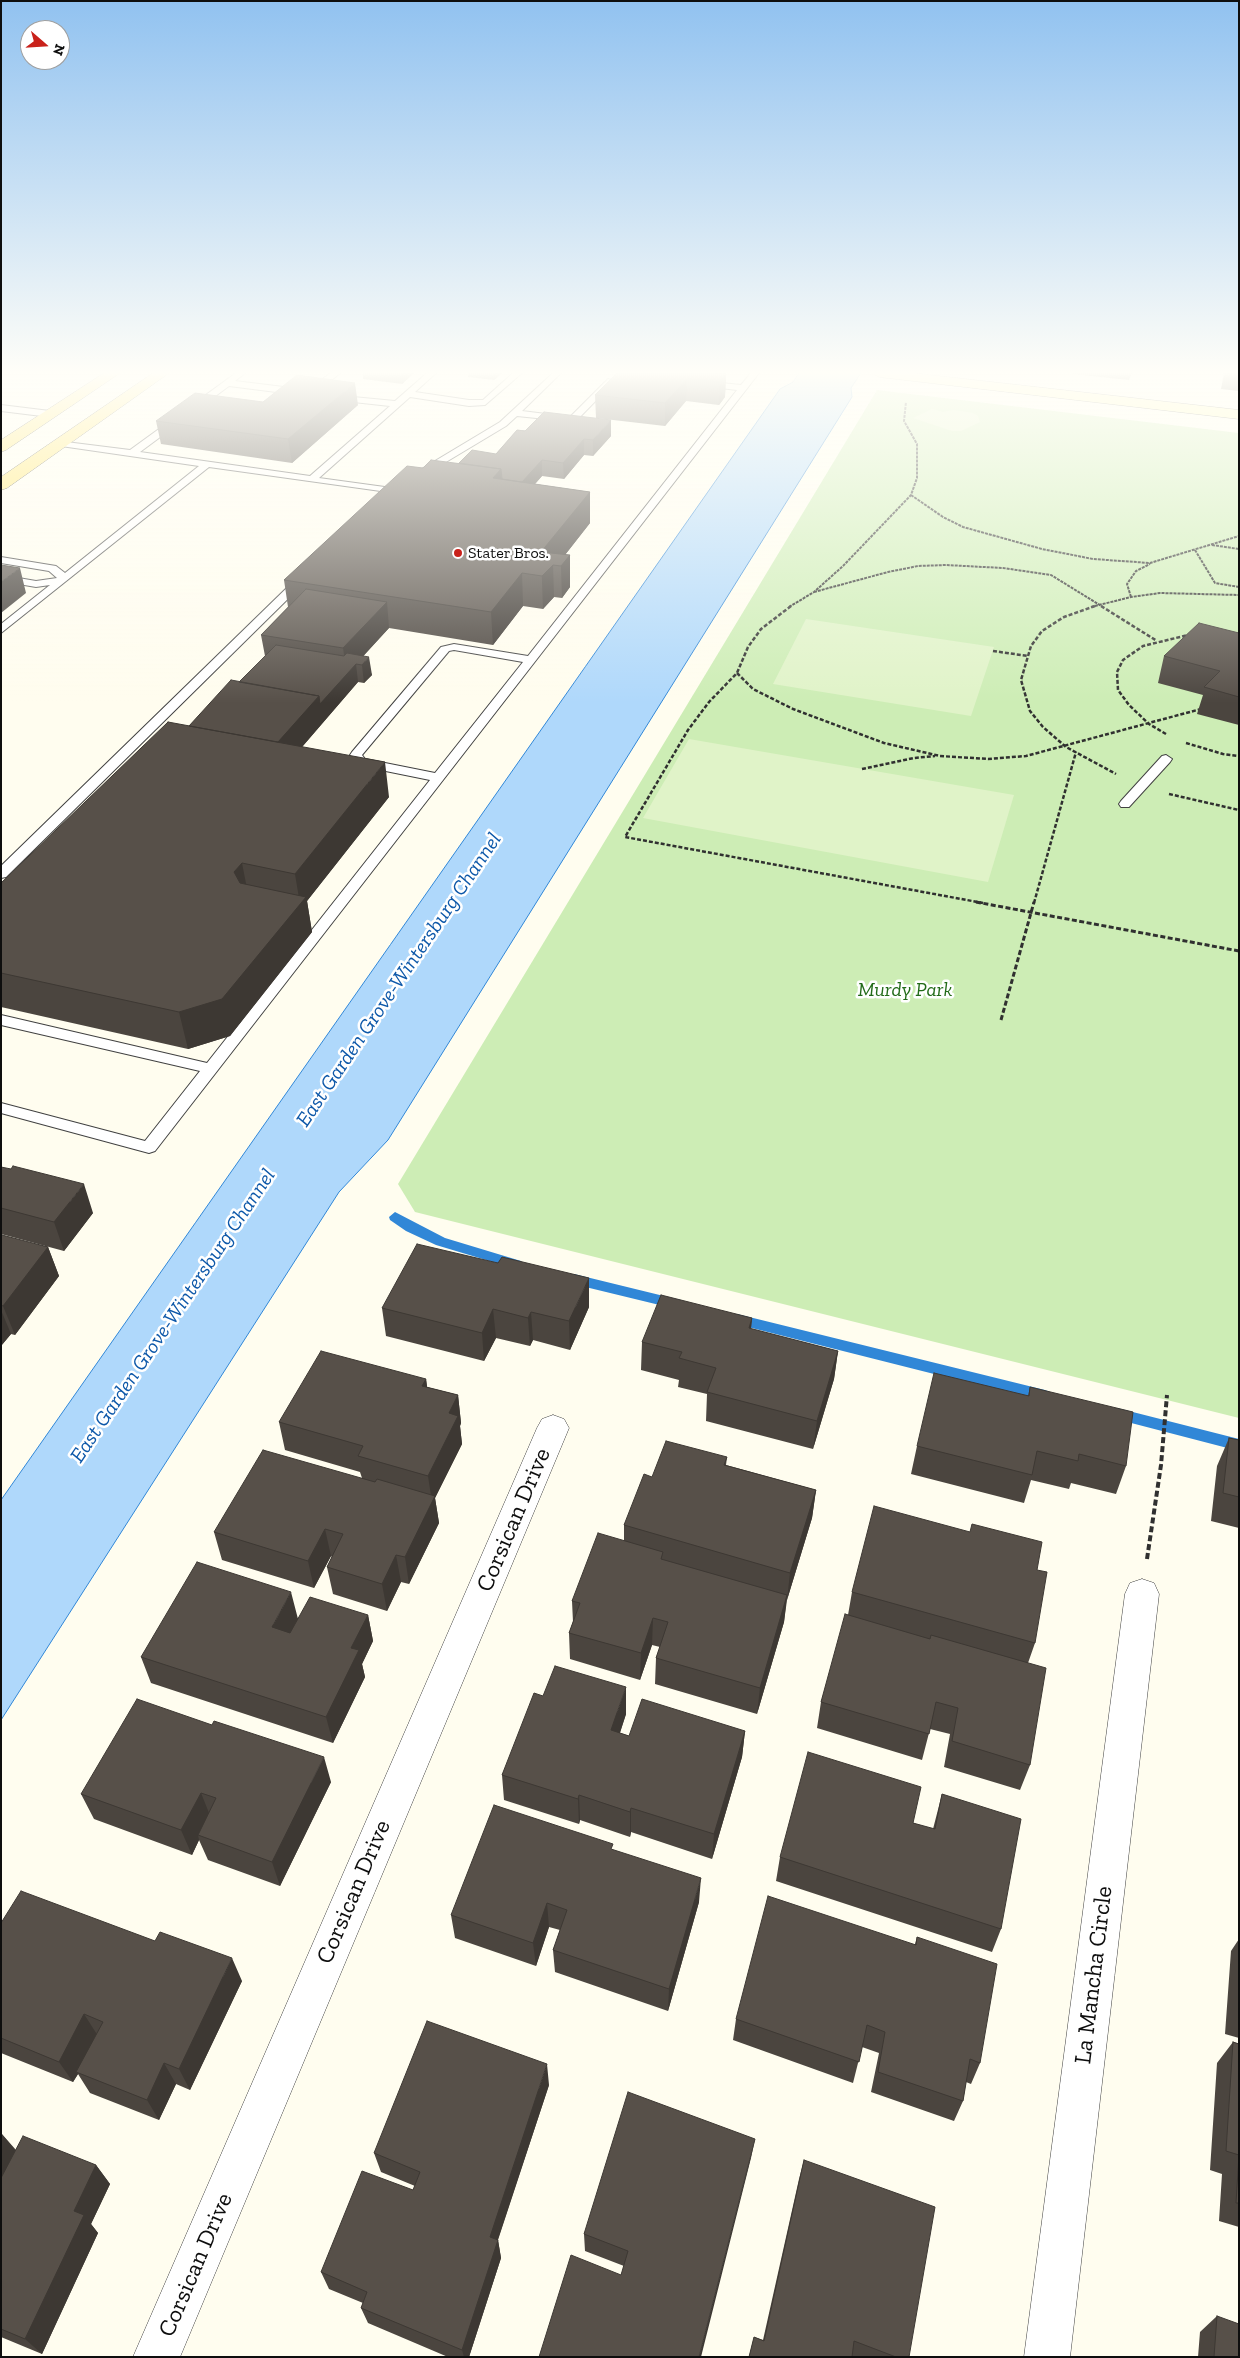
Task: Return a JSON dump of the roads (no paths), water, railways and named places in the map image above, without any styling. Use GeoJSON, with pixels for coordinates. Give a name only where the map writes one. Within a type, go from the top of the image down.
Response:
{"type":"FeatureCollection","features":[{"type":"Feature","properties":{"kind":"street","name":"Corsican Drive"},"geometry":{"type":"LineString","coordinates":[[156,2357],[553,1428]]}},
{"type":"Feature","properties":{"kind":"street","name":"La Mancha Circle"},"geometry":{"type":"LineString","coordinates":[[1047,2357],[1142,1594]]}},
{"type":"Feature","properties":{"kind":"lane"},"geometry":{"type":"LineString","coordinates":[[1,630],[184,483]]}},
{"type":"Feature","properties":{"kind":"lane"},"geometry":{"type":"LineString","coordinates":[[346,483],[396,489],[380,502]]}},
{"type":"Feature","properties":{"kind":"lane"},"geometry":{"type":"LineString","coordinates":[[1,1108],[149,1147],[670,483]]}},
{"type":"Feature","properties":{"kind":"lane"},"geometry":{"type":"LineString","coordinates":[[1,560],[52,568],[65,579]]}},
{"type":"Feature","properties":{"kind":"lane"},"geometry":{"type":"LineString","coordinates":[[1,874],[308,573]]}},
{"type":"Feature","properties":{"kind":"lane"},"geometry":{"type":"LineString","coordinates":[[1,578],[36,584],[65,579]]}},
{"type":"Feature","properties":{"kind":"lane"},"geometry":{"type":"LineString","coordinates":[[440,778],[360,762],[356,756],[446,649],[454,647],[532,660]]}},
{"type":"Feature","properties":{"kind":"lane"},"geometry":{"type":"LineString","coordinates":[[1125,804],[1166,759]]}},
{"type":"Feature","properties":{"kind":"lane"},"geometry":{"type":"LineString","coordinates":[[1,1020],[211,1069]]}},
{"type":"Feature","properties":{"kind":"water","name":"East Garden Grove-Wintersburg Channel"},"geometry":{"type":"Polygon","coordinates":[[[714,483],[798,483],[388,1140],[339,1192],[1,1720],[1,1500],[714,483]]]}},
{"type":"Feature","properties":{"kind":"waterway"},"geometry":{"type":"LineString","coordinates":[[395,1217],[411,1228],[441,1242],[516,1264]]}},
{"type":"Feature","properties":{"kind":"waterway"},"geometry":{"type":"LineString","coordinates":[[574,1279],[676,1304]]}},
{"type":"Feature","properties":{"kind":"waterway"},"geometry":{"type":"LineString","coordinates":[[737,1319],[1045,1396]]}},
{"type":"Feature","properties":{"kind":"waterway"},"geometry":{"type":"LineString","coordinates":[[1117,1414],[1239,1445]]}},
{"type":"Feature","properties":{"kind":"place","name":"Stater Bros."},"geometry":{"type":"Point","coordinates":[458,553]}},
{"type":"Feature","properties":{"kind":"park label","name":"Murdy Park"},"geometry":{"type":"Point","coordinates":[905,990]}}]}
